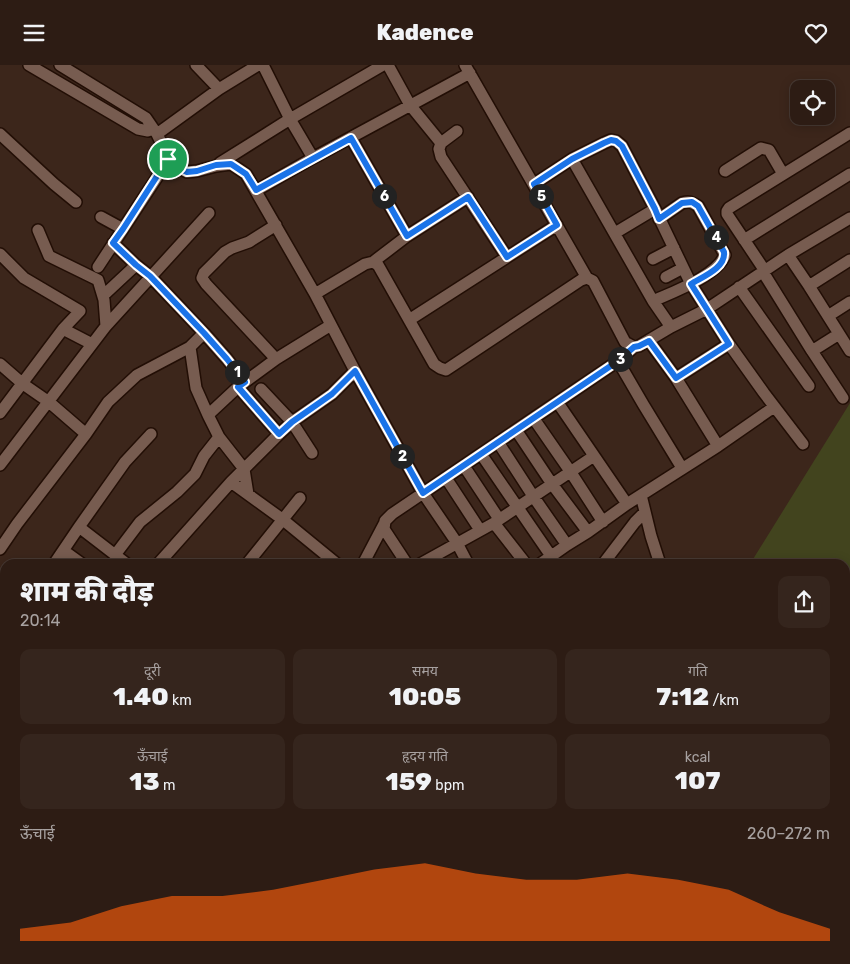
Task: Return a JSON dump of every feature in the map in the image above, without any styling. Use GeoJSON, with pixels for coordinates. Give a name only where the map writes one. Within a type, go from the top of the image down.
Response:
{"type":"FeatureCollection","features":[{"type":"Feature","properties":{"kind":"street"},"geometry":{"type":"LineString","coordinates":[[29,65],[138,129],[148,131],[155,131],[258,65]]}},
{"type":"Feature","properties":{"kind":"street"},"geometry":{"type":"LineString","coordinates":[[196,65],[219,89]]}},
{"type":"Feature","properties":{"kind":"street"},"geometry":{"type":"LineString","coordinates":[[263,65],[290,119],[313,158]]}},
{"type":"Feature","properties":{"kind":"street"},"geometry":{"type":"LineString","coordinates":[[216,165],[383,65]]}},
{"type":"Feature","properties":{"kind":"street"},"geometry":{"type":"LineString","coordinates":[[388,65],[410,105],[441,143]]}},
{"type":"Feature","properties":{"kind":"street"},"geometry":{"type":"LineString","coordinates":[[54,80],[61,66],[146,118],[155,131],[168,159],[187,172],[216,165],[231,164],[246,174],[315,295],[423,493],[457,543],[465,559]]}},
{"type":"Feature","properties":{"kind":"street"},"geometry":{"type":"LineString","coordinates":[[256,190],[410,105],[467,69],[587,278],[593,281],[626,342],[634,347]]}},
{"type":"Feature","properties":{"kind":"street"},"geometry":{"type":"LineString","coordinates":[[457,131],[441,143],[439,149],[441,157],[507,257]]}},
{"type":"Feature","properties":{"kind":"street"},"geometry":{"type":"LineString","coordinates":[[0,134],[54,185],[76,202]]}},
{"type":"Feature","properties":{"kind":"street"},"geometry":{"type":"LineString","coordinates":[[843,398],[762,272],[727,211],[783,174],[850,134]]}},
{"type":"Feature","properties":{"kind":"street"},"geometry":{"type":"LineString","coordinates":[[351,138],[407,236]]}},
{"type":"Feature","properties":{"kind":"street"},"geometry":{"type":"LineString","coordinates":[[534,184],[572,159],[604,143],[611,140],[616,141],[622,146],[691,284],[729,344],[803,444]]}},
{"type":"Feature","properties":{"kind":"street"},"geometry":{"type":"LineString","coordinates":[[725,171],[761,148],[769,150],[783,174]]}},
{"type":"Feature","properties":{"kind":"street"},"geometry":{"type":"LineString","coordinates":[[98,267],[168,159]]}},
{"type":"Feature","properties":{"kind":"street"},"geometry":{"type":"LineString","coordinates":[[572,159],[653,301],[671,327]]}},
{"type":"Feature","properties":{"kind":"street"},"geometry":{"type":"LineString","coordinates":[[744,240],[850,174]]}},
{"type":"Feature","properties":{"kind":"street"},"geometry":{"type":"LineString","coordinates":[[315,295],[366,264],[373,262],[407,236],[468,197]]}},
{"type":"Feature","properties":{"kind":"street"},"geometry":{"type":"LineString","coordinates":[[614,233],[682,203],[692,202],[698,206],[724,252],[723,261],[691,284],[653,301]]}},
{"type":"Feature","properties":{"kind":"street"},"geometry":{"type":"LineString","coordinates":[[0,465],[106,325],[209,213]]}},
{"type":"Feature","properties":{"kind":"street"},"geometry":{"type":"LineString","coordinates":[[100,217],[123,229]]}},
{"type":"Feature","properties":{"kind":"street"},"geometry":{"type":"LineString","coordinates":[[366,559],[385,521],[392,514],[558,403],[618,361],[634,347],[649,341],[671,327],[707,309],[788,255],[850,218]]}},
{"type":"Feature","properties":{"kind":"street"},"geometry":{"type":"LineString","coordinates":[[276,225],[249,242],[225,253],[204,273],[202,278],[276,359]]}},
{"type":"Feature","properties":{"kind":"street"},"geometry":{"type":"LineString","coordinates":[[409,320],[557,225]]}},
{"type":"Feature","properties":{"kind":"street"},"geometry":{"type":"LineString","coordinates":[[38,229],[49,256],[98,280],[104,300],[106,325]]}},
{"type":"Feature","properties":{"kind":"street"},"geometry":{"type":"LineString","coordinates":[[113,243],[150,276],[227,359],[241,385],[279,434]]}},
{"type":"Feature","properties":{"kind":"street"},"geometry":{"type":"LineString","coordinates":[[653,259],[674,248]]}},
{"type":"Feature","properties":{"kind":"street"},"geometry":{"type":"LineString","coordinates":[[0,255],[24,278],[80,311],[63,329],[0,413]]}},
{"type":"Feature","properties":{"kind":"street"},"geometry":{"type":"LineString","coordinates":[[788,255],[850,351]]}},
{"type":"Feature","properties":{"kind":"street"},"geometry":{"type":"LineString","coordinates":[[809,286],[850,260]]}},
{"type":"Feature","properties":{"kind":"street"},"geometry":{"type":"LineString","coordinates":[[373,262],[378,265],[434,364],[446,370],[581,280],[587,278]]}},
{"type":"Feature","properties":{"kind":"street"},"geometry":{"type":"LineString","coordinates":[[106,293],[136,265]]}},
{"type":"Feature","properties":{"kind":"street"},"geometry":{"type":"LineString","coordinates":[[666,277],[683,268]]}},
{"type":"Feature","properties":{"kind":"street"},"geometry":{"type":"LineString","coordinates":[[743,284],[809,386]]}},
{"type":"Feature","properties":{"kind":"street"},"geometry":{"type":"LineString","coordinates":[[828,315],[850,302]]}},
{"type":"Feature","properties":{"kind":"street"},"geometry":{"type":"LineString","coordinates":[[208,415],[241,385],[276,359],[331,325]]}},
{"type":"Feature","properties":{"kind":"street"},"geometry":{"type":"LineString","coordinates":[[63,329],[92,344]]}},
{"type":"Feature","properties":{"kind":"street"},"geometry":{"type":"LineString","coordinates":[[0,549],[17,523],[86,434],[108,402],[137,375],[190,347],[204,333]]}},
{"type":"Feature","properties":{"kind":"street"},"geometry":{"type":"LineString","coordinates":[[812,351],[839,334]]}},
{"type":"Feature","properties":{"kind":"street"},"geometry":{"type":"LineString","coordinates":[[649,341],[676,378],[718,446]]}},
{"type":"Feature","properties":{"kind":"street"},"geometry":{"type":"LineString","coordinates":[[676,378],[729,344]]}},
{"type":"Feature","properties":{"kind":"street"},"geometry":{"type":"LineString","coordinates":[[190,347],[196,388],[219,437],[244,469],[248,494]]}},
{"type":"Feature","properties":{"kind":"street"},"geometry":{"type":"LineString","coordinates":[[618,361],[682,468]]}},
{"type":"Feature","properties":{"kind":"street"},"geometry":{"type":"LineString","coordinates":[[0,364],[86,434]]}},
{"type":"Feature","properties":{"kind":"street"},"geometry":{"type":"LineString","coordinates":[[162,559],[231,482],[279,434],[292,422],[332,394],[355,371]]}},
{"type":"Feature","properties":{"kind":"street"},"geometry":{"type":"LineString","coordinates":[[261,389],[292,422],[312,453]]}},
{"type":"Feature","properties":{"kind":"street"},"geometry":{"type":"LineString","coordinates":[[558,403],[627,504]]}},
{"type":"Feature","properties":{"kind":"street"},"geometry":{"type":"LineString","coordinates":[[546,559],[774,407]]}},
{"type":"Feature","properties":{"kind":"street"},"geometry":{"type":"LineString","coordinates":[[534,419],[603,521]]}},
{"type":"Feature","properties":{"kind":"street"},"geometry":{"type":"LineString","coordinates":[[516,431],[588,532]]}},
{"type":"Feature","properties":{"kind":"street"},"geometry":{"type":"LineString","coordinates":[[58,559],[125,462],[151,434]]}},
{"type":"Feature","properties":{"kind":"street"},"geometry":{"type":"LineString","coordinates":[[115,555],[140,522],[195,474],[204,456],[219,437]]}},
{"type":"Feature","properties":{"kind":"street"},"geometry":{"type":"LineString","coordinates":[[498,443],[566,545]]}},
{"type":"Feature","properties":{"kind":"street"},"geometry":{"type":"LineString","coordinates":[[481,454],[550,556]]}},
{"type":"Feature","properties":{"kind":"street"},"geometry":{"type":"LineString","coordinates":[[429,559],[497,521],[594,456]]}},
{"type":"Feature","properties":{"kind":"street"},"geometry":{"type":"LineString","coordinates":[[464,466],[523,559]]}},
{"type":"Feature","properties":{"kind":"street"},"geometry":{"type":"LineString","coordinates":[[446,478],[480,530]]}},
{"type":"Feature","properties":{"kind":"street"},"geometry":{"type":"LineString","coordinates":[[231,482],[282,519],[331,559]]}},
{"type":"Feature","properties":{"kind":"street"},"geometry":{"type":"LineString","coordinates":[[642,495],[658,559]]}},
{"type":"Feature","properties":{"kind":"street"},"geometry":{"type":"LineString","coordinates":[[251,559],[300,498]]}},
{"type":"Feature","properties":{"kind":"street"},"geometry":{"type":"LineString","coordinates":[[607,559],[645,512]]}},
{"type":"Feature","properties":{"kind":"street"},"geometry":{"type":"LineString","coordinates":[[384,524],[384,529],[404,559]]}},
{"type":"Feature","properties":{"kind":"street"},"geometry":{"type":"LineString","coordinates":[[79,527],[120,559]]}},
{"type":"Feature","properties":{"kind":"street"},"geometry":{"type":"LineString","coordinates":[[64,551],[75,559]]}},
{"type":"Feature","properties":{"kind":"green space"},"geometry":{"type":"Polygon","coordinates":[[[850,403],[850,559],[753,559],[850,403]]]}},
{"type":"Feature","properties":{"kind":"route"},"geometry":{"type":"LineString","coordinates":[[351,138],[407,236],[468,197],[507,257],[557,225],[534,184],[572,159],[611,140],[616,141],[622,146],[659,219],[682,203],[692,202],[698,206],[724,252],[723,261],[717,267],[691,284],[729,344],[676,378],[649,341],[634,347],[618,361],[558,403],[423,493],[355,371],[332,394],[292,422],[279,434],[238,387],[245,382],[227,359],[150,276],[113,243],[168,159],[187,172],[216,165],[231,164],[246,174],[256,190],[351,138]]}}]}
